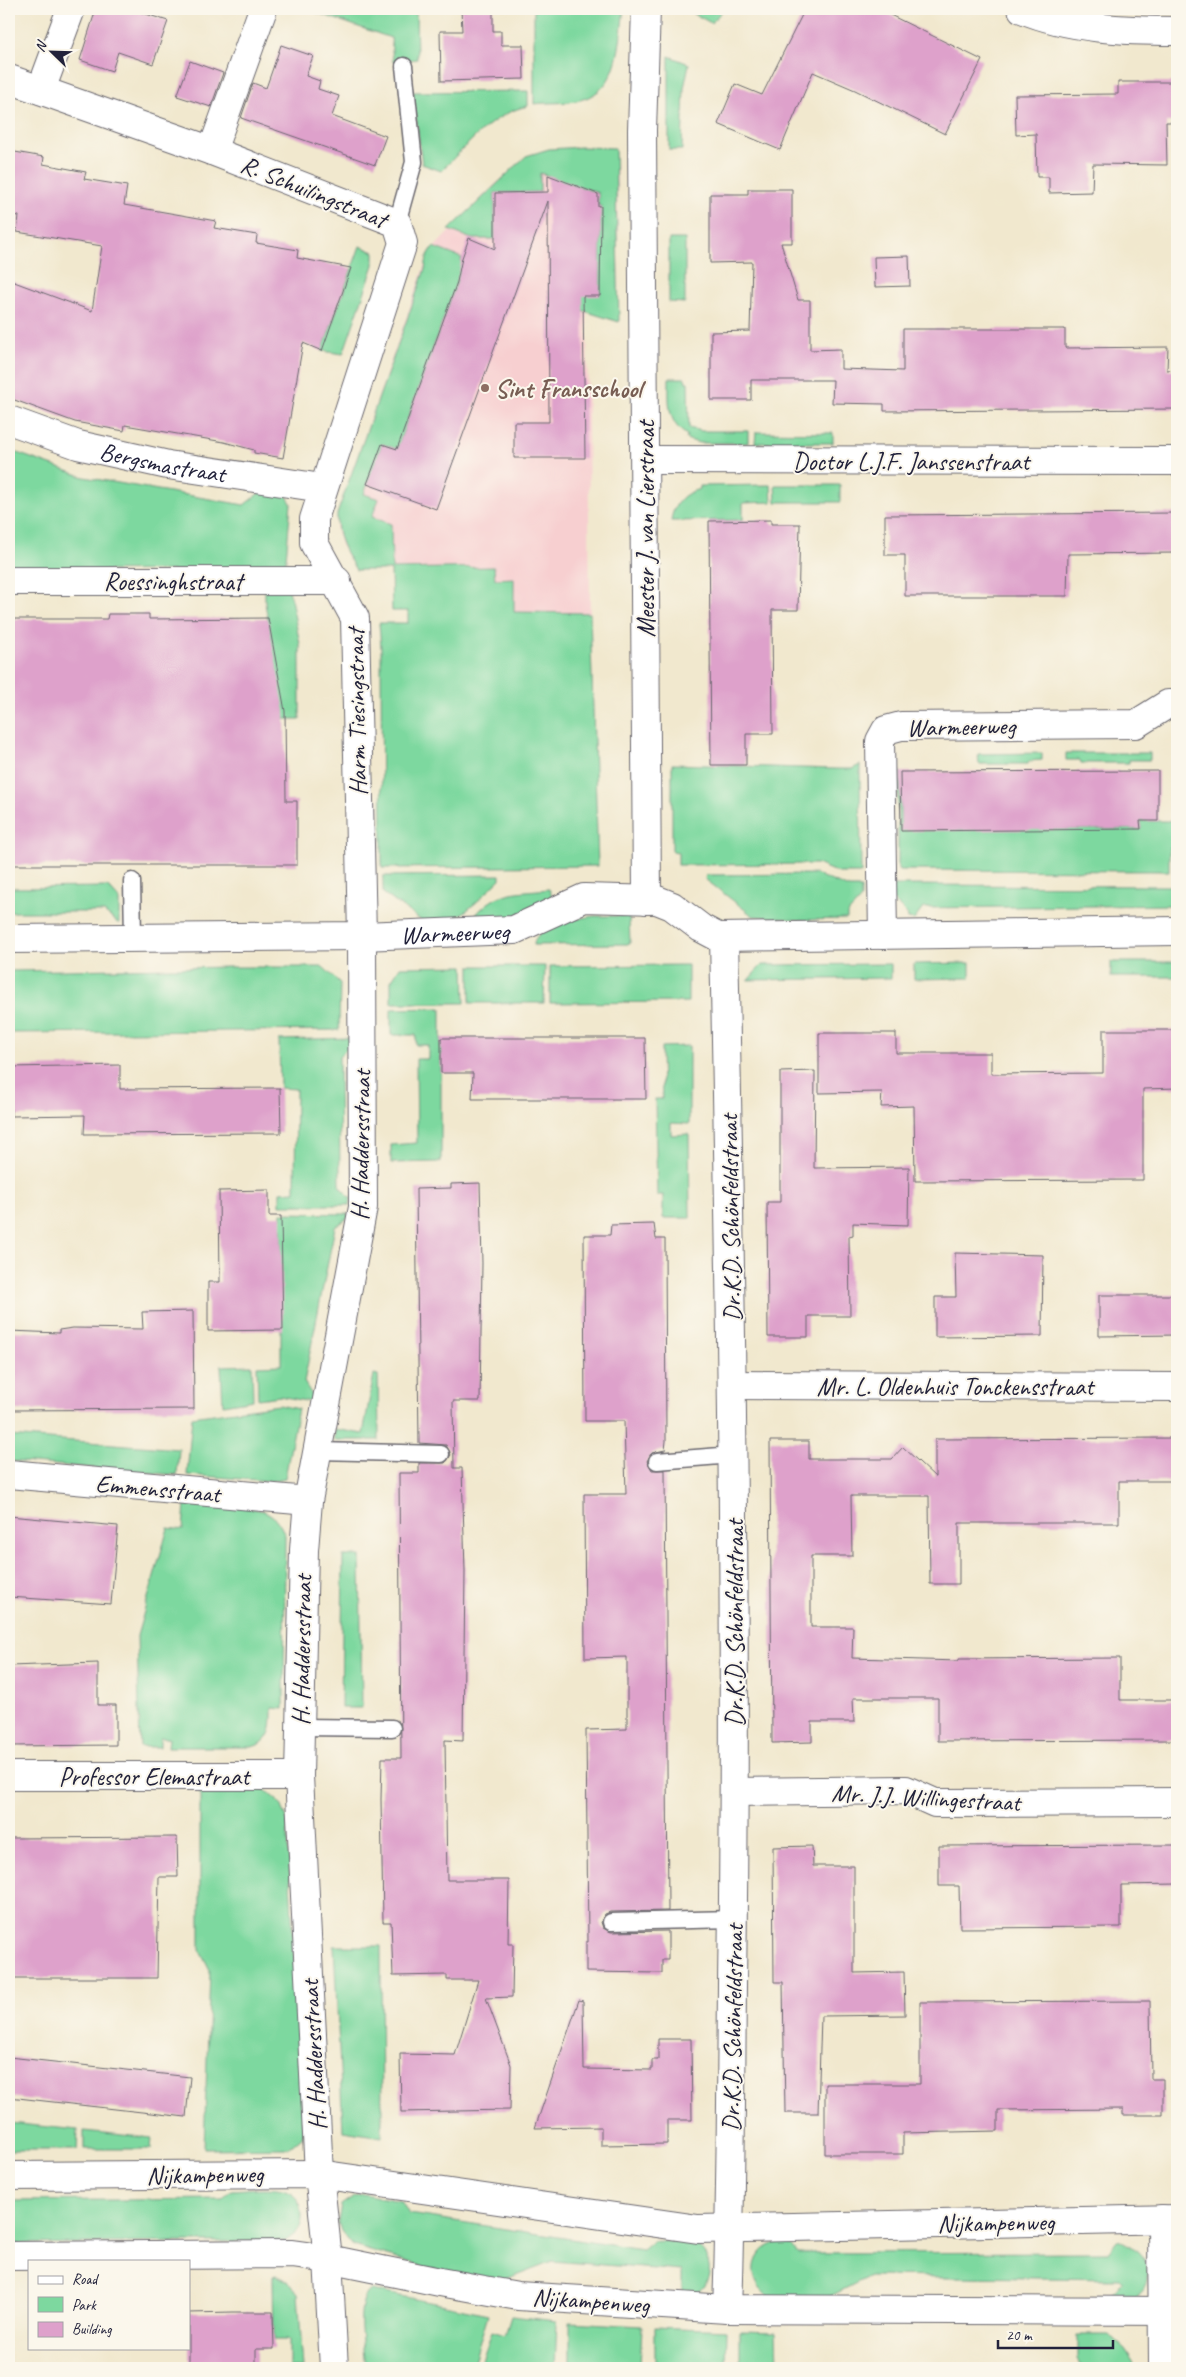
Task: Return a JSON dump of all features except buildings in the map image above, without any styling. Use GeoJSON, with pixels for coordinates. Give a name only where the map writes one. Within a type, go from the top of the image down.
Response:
{"type":"FeatureCollection","features":[{"type":"Feature","properties":{"kind":"street"},"geometry":{"type":"LineString","coordinates":[[41,90],[71,9]]}},
{"type":"Feature","properties":{"kind":"street","name":"R. Schuilingstraat"},"geometry":{"type":"LineString","coordinates":[[212,151],[263,9]]}},
{"type":"Feature","properties":{"kind":"street","name":"Meester J. van Lierstraat"},"geometry":{"type":"LineString","coordinates":[[646,9],[642,130],[647,900]]}},
{"type":"Feature","properties":{"kind":"street"},"geometry":{"type":"LineString","coordinates":[[1022,9],[1037,15],[1086,26],[1177,32]]}},
{"type":"Feature","properties":{"kind":"street","name":"R. Schuilingstraat"},"geometry":{"type":"LineString","coordinates":[[9,79],[212,151],[400,233]]}},
{"type":"Feature","properties":{"kind":"street","name":"Harm Tiesingstraat"},"geometry":{"type":"LineString","coordinates":[[362,936],[355,618],[314,542],[314,519],[400,233]]}},
{"type":"Feature","properties":{"kind":"street","name":"Bergsmastraat"},"geometry":{"type":"LineString","coordinates":[[9,420],[78,445],[168,465],[322,488]]}},
{"type":"Feature","properties":{"kind":"street","name":"Doctor L.J.F. Janssenstraat"},"geometry":{"type":"LineString","coordinates":[[645,460],[1177,461]]}},
{"type":"Feature","properties":{"kind":"street","name":"Roessinghstraat"},"geometry":{"type":"LineString","coordinates":[[9,581],[336,581]]}},
{"type":"Feature","properties":{"kind":"street","name":"Warmeerweg"},"geometry":{"type":"LineString","coordinates":[[882,935],[880,741],[886,730],[901,726],[1136,724],[1168,704],[1177,704]]}},
{"type":"Feature","properties":{"kind":"street","name":"Warmeerweg"},"geometry":{"type":"LineString","coordinates":[[9,939],[362,936],[514,930],[584,898],[647,900],[672,906],[701,928],[718,937],[1177,931]]}},
{"type":"Feature","properties":{"kind":"street","name":"H. Haddersstraat"},"geometry":{"type":"LineString","coordinates":[[334,2368],[328,2259],[319,2174],[299,1776],[304,1550],[308,1501],[363,1207],[362,936]]}},
{"type":"Feature","properties":{"kind":"street","name":"Dr.K.D. Schönfeldstraat"},"geometry":{"type":"LineString","coordinates":[[724,937],[733,1385],[735,1792],[730,2226],[727,2309]]}},
{"type":"Feature","properties":{"kind":"street","name":"Mr. L. Oldenhuis Tonckensstraat"},"geometry":{"type":"LineString","coordinates":[[733,1385],[1177,1387]]}},
{"type":"Feature","properties":{"kind":"street","name":"Emmensstraat"},"geometry":{"type":"LineString","coordinates":[[9,1474],[308,1501]]}},
{"type":"Feature","properties":{"kind":"street","name":"Professor Elemastraat"},"geometry":{"type":"LineString","coordinates":[[9,1776],[299,1776]]}},
{"type":"Feature","properties":{"kind":"street","name":"Mr. J.J. Willingestraat"},"geometry":{"type":"LineString","coordinates":[[735,1792],[906,1790],[935,1803],[1177,1802]]}},
{"type":"Feature","properties":{"kind":"street","name":"Nijkampenweg"},"geometry":{"type":"LineString","coordinates":[[9,2176],[319,2174],[698,2229],[730,2226],[1170,2219]]}},
{"type":"Feature","properties":{"kind":"street"},"geometry":{"type":"LineString","coordinates":[[1163,2368],[1170,2311],[1170,2219]]}},
{"type":"Feature","properties":{"kind":"street","name":"Nijkampenweg"},"geometry":{"type":"LineString","coordinates":[[9,2256],[292,2254],[328,2259],[518,2296],[727,2309],[1170,2311]]}},
{"type":"Feature","properties":{"kind":"lane"},"geometry":{"type":"LineString","coordinates":[[400,233],[414,162],[404,66]]}},
{"type":"Feature","properties":{"kind":"lane"},"geometry":{"type":"LineString","coordinates":[[132,881],[133,938]]}},
{"type":"Feature","properties":{"kind":"lane"},"geometry":{"type":"LineString","coordinates":[[318,1451],[441,1454]]}},
{"type":"Feature","properties":{"kind":"lane"},"geometry":{"type":"LineString","coordinates":[[656,1461],[733,1456]]}},
{"type":"Feature","properties":{"kind":"lane"},"geometry":{"type":"LineString","coordinates":[[300,1728],[392,1728]]}},
{"type":"Feature","properties":{"kind":"lane"},"geometry":{"type":"LineString","coordinates":[[611,1922],[733,1919]]}},
{"type":"Feature","properties":{"kind":"shaded area","name":"Sint Fransschool"},"geometry":{"type":"Polygon","coordinates":[[[615,148],[617,174],[619,322],[587,312],[590,613],[514,612],[513,579],[495,579],[494,568],[356,570],[341,545],[336,528],[337,514],[429,253],[486,193],[526,156],[549,149],[615,148]]]}},
{"type":"Feature","properties":{"kind":"green space"},"geometry":{"type":"Polygon","coordinates":[[[306,9],[416,9],[417,59],[393,62],[391,38],[306,9]]]}},
{"type":"Feature","properties":{"kind":"green space"},"geometry":{"type":"Polygon","coordinates":[[[534,9],[624,9],[616,63],[611,76],[593,95],[574,101],[534,104],[534,9]]]}},
{"type":"Feature","properties":{"kind":"green space"},"geometry":{"type":"Polygon","coordinates":[[[685,9],[724,9],[711,23],[685,9]]]}},
{"type":"Feature","properties":{"kind":"green space"},"geometry":{"type":"Polygon","coordinates":[[[669,56],[689,64],[684,88],[682,150],[669,150],[669,56]]]}},
{"type":"Feature","properties":{"kind":"green space"},"geometry":{"type":"Polygon","coordinates":[[[528,91],[528,106],[515,110],[491,123],[441,171],[422,164],[413,92],[528,91]]]}},
{"type":"Feature","properties":{"kind":"green space"},"geometry":{"type":"Polygon","coordinates":[[[615,148],[619,322],[553,301],[553,296],[600,295],[601,206],[598,206],[598,193],[540,173],[540,192],[495,193],[495,239],[472,239],[449,230],[526,156],[549,149],[615,148]]]}},
{"type":"Feature","properties":{"kind":"green space"},"geometry":{"type":"Polygon","coordinates":[[[669,239],[685,239],[685,303],[669,302],[669,239]]]}},
{"type":"Feature","properties":{"kind":"green space"},"geometry":{"type":"Polygon","coordinates":[[[360,246],[374,252],[374,265],[343,354],[322,351],[360,246]]]}},
{"type":"Feature","properties":{"kind":"green space"},"geometry":{"type":"Polygon","coordinates":[[[433,247],[462,258],[461,261],[464,262],[397,449],[382,444],[364,494],[379,499],[372,517],[391,524],[392,569],[494,567],[495,579],[514,578],[514,612],[590,613],[598,866],[382,868],[381,648],[379,623],[408,623],[408,611],[392,611],[391,570],[356,570],[342,543],[338,530],[337,514],[425,269],[427,257],[433,247]]]}},
{"type":"Feature","properties":{"kind":"green space"},"geometry":{"type":"Polygon","coordinates":[[[669,378],[685,378],[686,382],[688,382],[689,428],[701,431],[748,431],[748,443],[699,443],[686,439],[687,435],[675,424],[670,410],[669,378]]]}},
{"type":"Feature","properties":{"kind":"green space"},"geometry":{"type":"Polygon","coordinates":[[[756,432],[833,433],[833,443],[755,443],[756,432]]]}},
{"type":"Feature","properties":{"kind":"green space"},"geometry":{"type":"Polygon","coordinates":[[[9,450],[84,477],[244,505],[263,490],[285,493],[291,503],[285,570],[9,571],[9,450]]]}},
{"type":"Feature","properties":{"kind":"green space"},"geometry":{"type":"Polygon","coordinates":[[[771,485],[772,502],[743,503],[743,520],[671,521],[674,509],[680,500],[689,493],[700,489],[700,486],[771,485]]]}},
{"type":"Feature","properties":{"kind":"green space"},"geometry":{"type":"Polygon","coordinates":[[[775,485],[840,485],[840,502],[776,502],[775,485]]]}},
{"type":"Feature","properties":{"kind":"green space"},"geometry":{"type":"Polygon","coordinates":[[[289,589],[300,644],[300,719],[285,719],[265,603],[265,590],[289,589]]]}},
{"type":"Feature","properties":{"kind":"green space"},"geometry":{"type":"Polygon","coordinates":[[[1042,753],[1042,760],[1029,761],[1028,764],[979,764],[978,754],[1042,753]]]}},
{"type":"Feature","properties":{"kind":"green space"},"geometry":{"type":"Polygon","coordinates":[[[1066,753],[1150,753],[1150,760],[1129,760],[1129,763],[1081,763],[1080,760],[1066,760],[1066,753]]]}},
{"type":"Feature","properties":{"kind":"green space"},"geometry":{"type":"Polygon","coordinates":[[[672,764],[836,769],[852,769],[860,765],[861,873],[838,873],[817,864],[678,865],[678,852],[672,851],[672,764]]]}},
{"type":"Feature","properties":{"kind":"green space"},"geometry":{"type":"Polygon","coordinates":[[[898,772],[900,772],[901,830],[1141,829],[1140,821],[1174,821],[1174,848],[1169,848],[1169,871],[898,870],[898,772]]]}},
{"type":"Feature","properties":{"kind":"green space"},"geometry":{"type":"Polygon","coordinates":[[[815,874],[849,888],[861,888],[861,899],[847,914],[847,919],[802,920],[753,916],[705,879],[706,875],[815,874]]]}},
{"type":"Feature","properties":{"kind":"green space"},"geometry":{"type":"Polygon","coordinates":[[[500,875],[500,879],[471,907],[458,916],[444,921],[423,922],[383,893],[383,876],[500,875]]]}},
{"type":"Feature","properties":{"kind":"green space"},"geometry":{"type":"Polygon","coordinates":[[[892,885],[1177,886],[1177,905],[923,908],[914,920],[908,919],[907,914],[892,899],[892,885]]]}},
{"type":"Feature","properties":{"kind":"green space"},"geometry":{"type":"Polygon","coordinates":[[[108,887],[119,899],[119,924],[104,912],[9,912],[9,888],[108,887]]]}},
{"type":"Feature","properties":{"kind":"green space"},"geometry":{"type":"Polygon","coordinates":[[[549,889],[552,896],[504,921],[469,923],[478,912],[496,898],[514,893],[549,889]]]}},
{"type":"Feature","properties":{"kind":"green space"},"geometry":{"type":"Polygon","coordinates":[[[594,916],[629,916],[630,944],[534,945],[536,938],[549,928],[569,921],[594,916]]]}},
{"type":"Feature","properties":{"kind":"green space"},"geometry":{"type":"Polygon","coordinates":[[[1111,962],[1177,962],[1177,977],[1111,977],[1111,962]]]}},
{"type":"Feature","properties":{"kind":"green space"},"geometry":{"type":"Polygon","coordinates":[[[970,963],[970,978],[914,979],[914,964],[970,963]]]}},
{"type":"Feature","properties":{"kind":"green space"},"geometry":{"type":"Polygon","coordinates":[[[891,964],[891,978],[748,980],[762,965],[891,964]]]}},
{"type":"Feature","properties":{"kind":"green space"},"geometry":{"type":"Polygon","coordinates":[[[688,965],[688,1002],[550,1003],[550,966],[688,965]]]}},
{"type":"Feature","properties":{"kind":"green space"},"geometry":{"type":"Polygon","coordinates":[[[464,966],[465,1003],[391,1003],[391,981],[400,967],[464,966]]]}},
{"type":"Feature","properties":{"kind":"green space"},"geometry":{"type":"Polygon","coordinates":[[[470,966],[545,966],[544,1003],[470,1003],[470,966]]]}},
{"type":"Feature","properties":{"kind":"green space"},"geometry":{"type":"Polygon","coordinates":[[[323,967],[340,983],[339,1030],[9,1033],[9,971],[323,967]]]}},
{"type":"Feature","properties":{"kind":"green space"},"geometry":{"type":"Polygon","coordinates":[[[441,1008],[441,1162],[391,1163],[391,1145],[417,1143],[416,1059],[428,1059],[428,1045],[416,1045],[416,1035],[391,1035],[391,1009],[441,1008]]]}},
{"type":"Feature","properties":{"kind":"green space"},"geometry":{"type":"Polygon","coordinates":[[[350,1038],[350,1046],[339,1057],[340,1187],[351,1198],[350,1205],[280,1205],[280,1192],[295,1191],[296,1089],[280,1088],[279,1040],[350,1038]]]}},
{"type":"Feature","properties":{"kind":"green space"},"geometry":{"type":"Polygon","coordinates":[[[689,1046],[689,1124],[671,1123],[671,1135],[689,1134],[690,1218],[663,1218],[663,1195],[657,1195],[655,1099],[662,1099],[661,1047],[689,1046]]]}},
{"type":"Feature","properties":{"kind":"green space"},"geometry":{"type":"Polygon","coordinates":[[[281,1213],[348,1214],[348,1218],[335,1227],[304,1382],[312,1395],[311,1402],[280,1396],[258,1399],[257,1366],[281,1365],[281,1213]]]}},
{"type":"Feature","properties":{"kind":"green space"},"geometry":{"type":"Polygon","coordinates":[[[252,1365],[253,1400],[223,1405],[221,1366],[252,1365]]]}},
{"type":"Feature","properties":{"kind":"green space"},"geometry":{"type":"Polygon","coordinates":[[[374,1374],[378,1375],[379,1440],[334,1440],[335,1429],[363,1434],[374,1374]]]}},
{"type":"Feature","properties":{"kind":"green space"},"geometry":{"type":"Polygon","coordinates":[[[279,1405],[298,1409],[285,1478],[271,1481],[187,1475],[192,1417],[279,1405]]]}},
{"type":"Feature","properties":{"kind":"green space"},"geometry":{"type":"Polygon","coordinates":[[[9,1436],[179,1449],[177,1475],[9,1461],[9,1436]]]}},
{"type":"Feature","properties":{"kind":"green space"},"geometry":{"type":"Polygon","coordinates":[[[185,1504],[261,1510],[274,1517],[285,1535],[284,1709],[272,1708],[271,1728],[267,1738],[258,1745],[251,1747],[168,1747],[169,1738],[160,1738],[160,1747],[140,1747],[137,1636],[168,1528],[183,1530],[185,1504]]]}},
{"type":"Feature","properties":{"kind":"green space"},"geometry":{"type":"Polygon","coordinates":[[[343,1556],[360,1556],[362,1708],[341,1708],[343,1556]]]}},
{"type":"Feature","properties":{"kind":"green space"},"geometry":{"type":"Polygon","coordinates":[[[200,1788],[264,1789],[281,1804],[287,1819],[303,2136],[289,2148],[204,2149],[210,1970],[200,1950],[200,1788]]]}},
{"type":"Feature","properties":{"kind":"green space"},"geometry":{"type":"Polygon","coordinates":[[[334,1946],[381,1946],[382,2137],[343,2131],[334,1946]]]}},
{"type":"Feature","properties":{"kind":"green space"},"geometry":{"type":"Polygon","coordinates":[[[9,2123],[78,2130],[77,2150],[9,2150],[9,2123]]]}},
{"type":"Feature","properties":{"kind":"green space"},"geometry":{"type":"Polygon","coordinates":[[[84,2131],[152,2138],[151,2149],[84,2149],[84,2131]]]}},
{"type":"Feature","properties":{"kind":"green space"},"geometry":{"type":"Polygon","coordinates":[[[265,2188],[287,2191],[295,2197],[300,2205],[302,2221],[299,2228],[295,2234],[285,2241],[9,2244],[9,2201],[222,2199],[231,2190],[265,2188]]]}},
{"type":"Feature","properties":{"kind":"green space"},"geometry":{"type":"Polygon","coordinates":[[[363,2194],[401,2201],[409,2214],[642,2250],[653,2241],[689,2243],[699,2248],[705,2255],[709,2264],[707,2282],[701,2289],[693,2293],[682,2294],[682,2271],[552,2261],[500,2281],[429,2268],[353,2246],[341,2231],[338,2222],[341,2205],[354,2196],[363,2194]]]}},
{"type":"Feature","properties":{"kind":"green space"},"geometry":{"type":"Polygon","coordinates":[[[1117,2240],[1126,2243],[1140,2256],[1148,2272],[1148,2280],[1144,2289],[1134,2298],[1114,2302],[1113,2291],[1123,2282],[1120,2279],[870,2276],[823,2300],[769,2297],[760,2289],[755,2280],[754,2270],[755,2261],[767,2247],[776,2243],[788,2242],[797,2253],[1108,2252],[1117,2240]]]}},
{"type":"Feature","properties":{"kind":"green space"},"geometry":{"type":"Polygon","coordinates":[[[276,2275],[288,2281],[298,2293],[303,2368],[289,2368],[289,2340],[274,2340],[273,2276],[276,2275]]]}},
{"type":"Feature","properties":{"kind":"green space"},"geometry":{"type":"Polygon","coordinates":[[[371,2290],[488,2314],[472,2368],[365,2368],[361,2315],[362,2304],[371,2290]]]}},
{"type":"Feature","properties":{"kind":"green space"},"geometry":{"type":"Polygon","coordinates":[[[511,2316],[557,2321],[555,2368],[479,2368],[492,2331],[505,2335],[511,2316]]]}},
{"type":"Feature","properties":{"kind":"green space"},"geometry":{"type":"Polygon","coordinates":[[[570,2322],[642,2326],[640,2367],[570,2368],[570,2322]]]}},
{"type":"Feature","properties":{"kind":"green space"},"geometry":{"type":"Polygon","coordinates":[[[655,2327],[727,2330],[726,2367],[655,2367],[655,2327]]]}},
{"type":"Feature","properties":{"kind":"green space"},"geometry":{"type":"Polygon","coordinates":[[[740,2331],[776,2332],[777,2367],[740,2367],[740,2331]]]}},
{"type":"Feature","properties":{"kind":"green space"},"geometry":{"type":"Polygon","coordinates":[[[1077,2335],[1109,2335],[1125,2349],[1137,2368],[1083,2368],[1077,2359],[1077,2335]]]}},
{"type":"Feature","properties":{"kind":"place","name":"Sint Fransschool"},"geometry":{"type":"Point","coordinates":[485,388]}}]}
